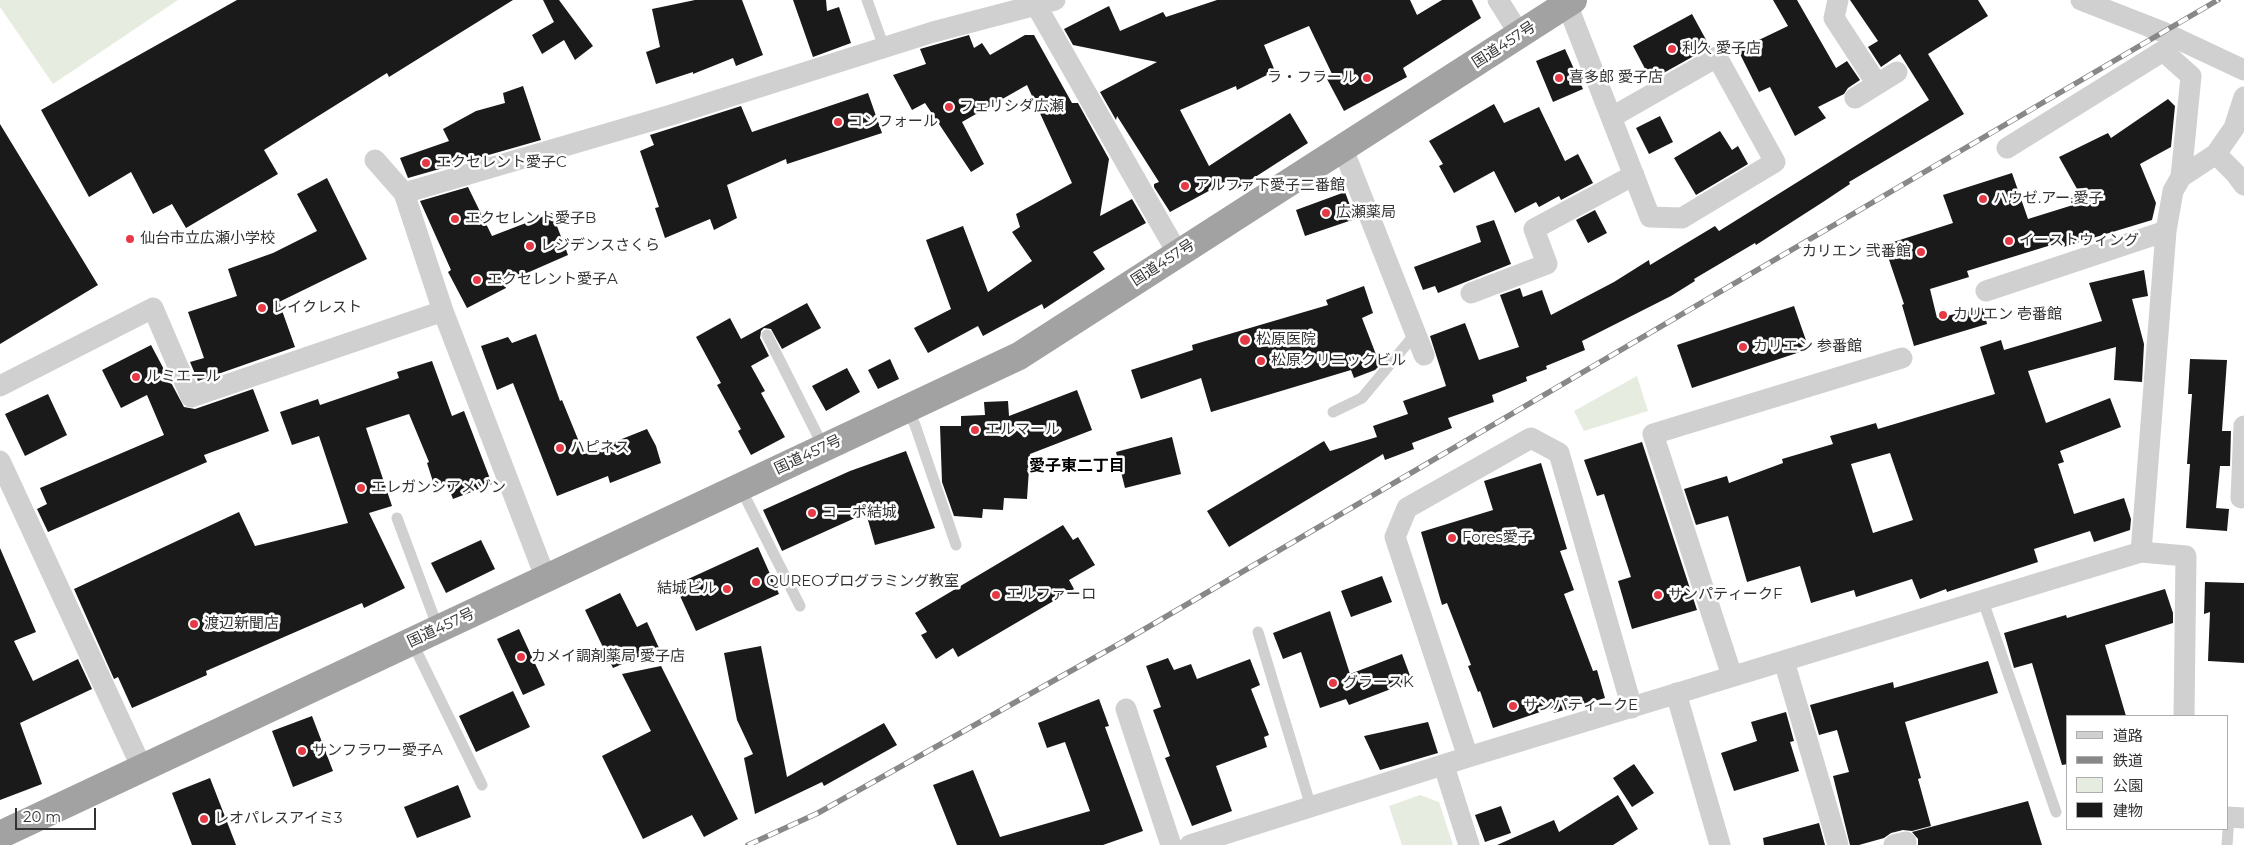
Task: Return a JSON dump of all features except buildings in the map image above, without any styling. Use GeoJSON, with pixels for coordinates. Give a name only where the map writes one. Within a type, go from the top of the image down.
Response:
{"type":"FeatureCollection","features":[{"type":"Feature","properties":{"kind":"highway","name":"国道457号"},"geometry":{"type":"LineString","coordinates":[[2,830],[142,768],[1019,356],[1570,2]]}},
{"type":"Feature","properties":{"kind":"street"},"geometry":{"type":"LineString","coordinates":[[1498,0],[1520,35]]}},
{"type":"Feature","properties":{"kind":"street"},"geometry":{"type":"LineString","coordinates":[[1838,0],[1834,18],[1877,84]]}},
{"type":"Feature","properties":{"kind":"street"},"geometry":{"type":"LineString","coordinates":[[2081,0],[2163,32],[2244,70]]}},
{"type":"Feature","properties":{"kind":"street"},"geometry":{"type":"LineString","coordinates":[[404,194],[671,115],[933,32],[1046,2],[1178,254]]}},
{"type":"Feature","properties":{"kind":"street"},"geometry":{"type":"LineString","coordinates":[[1570,2],[1612,117],[1650,217],[1682,218],[1775,162],[1717,57],[1612,117]]}},
{"type":"Feature","properties":{"kind":"street"},"geometry":{"type":"LineString","coordinates":[[2007,148],[2163,51],[2191,76],[2181,177],[2173,191],[2166,231],[2141,552]]}},
{"type":"Feature","properties":{"kind":"street"},"geometry":{"type":"LineString","coordinates":[[1856,98],[1897,72]]}},
{"type":"Feature","properties":{"kind":"street"},"geometry":{"type":"LineString","coordinates":[[2181,177],[2216,154],[2234,128],[2244,97]]}},
{"type":"Feature","properties":{"kind":"street"},"geometry":{"type":"LineString","coordinates":[[1343,149],[1424,355]]}},
{"type":"Feature","properties":{"kind":"street"},"geometry":{"type":"LineString","coordinates":[[2216,154],[2244,185]]}},
{"type":"Feature","properties":{"kind":"street"},"geometry":{"type":"LineString","coordinates":[[375,160],[404,194],[443,311],[546,579]]}},
{"type":"Feature","properties":{"kind":"street"},"geometry":{"type":"LineString","coordinates":[[1471,293],[1547,264],[1534,228],[1634,175]]}},
{"type":"Feature","properties":{"kind":"street"},"geometry":{"type":"LineString","coordinates":[[1986,291],[2166,231]]}},
{"type":"Feature","properties":{"kind":"street"},"geometry":{"type":"LineString","coordinates":[[0,386],[153,308],[191,397],[443,311]]}},
{"type":"Feature","properties":{"kind":"street"},"geometry":{"type":"LineString","coordinates":[[1732,676],[1653,434],[1902,358]]}},
{"type":"Feature","properties":{"kind":"street"},"geometry":{"type":"LineString","coordinates":[[2241,498],[2244,426]]}},
{"type":"Feature","properties":{"kind":"street"},"geometry":{"type":"LineString","coordinates":[[1468,757],[1395,537],[1406,508],[1531,438],[1559,453],[1632,708]]}},
{"type":"Feature","properties":{"kind":"street"},"geometry":{"type":"LineString","coordinates":[[0,461],[142,768]]}},
{"type":"Feature","properties":{"kind":"street"},"geometry":{"type":"LineString","coordinates":[[1190,845],[1468,757],[2141,552],[2186,556],[2184,715]]}},
{"type":"Feature","properties":{"kind":"street"},"geometry":{"type":"LineString","coordinates":[[1784,662],[1838,845]]}},
{"type":"Feature","properties":{"kind":"street"},"geometry":{"type":"LineString","coordinates":[[1676,693],[1720,845]]}},
{"type":"Feature","properties":{"kind":"street"},"geometry":{"type":"LineString","coordinates":[[1126,709],[1171,845]]}},
{"type":"Feature","properties":{"kind":"street"},"geometry":{"type":"LineString","coordinates":[[1444,766],[1470,845]]}},
{"type":"Feature","properties":{"kind":"lane"},"geometry":{"type":"LineString","coordinates":[[867,0],[884,47]]}},
{"type":"Feature","properties":{"kind":"lane"},"geometry":{"type":"LineString","coordinates":[[1333,412],[1362,398],[1416,333]]}},
{"type":"Feature","properties":{"kind":"lane"},"geometry":{"type":"LineString","coordinates":[[767,336],[824,448]]}},
{"type":"Feature","properties":{"kind":"lane"},"geometry":{"type":"LineString","coordinates":[[907,409],[915,425],[956,545]]}},
{"type":"Feature","properties":{"kind":"lane"},"geometry":{"type":"LineString","coordinates":[[740,487],[800,606]]}},
{"type":"Feature","properties":{"kind":"lane"},"geometry":{"type":"LineString","coordinates":[[397,518],[438,629]]}},
{"type":"Feature","properties":{"kind":"lane"},"geometry":{"type":"LineString","coordinates":[[1983,601],[2056,812]]}},
{"type":"Feature","properties":{"kind":"lane"},"geometry":{"type":"LineString","coordinates":[[1258,632],[1311,807]]}},
{"type":"Feature","properties":{"kind":"lane"},"geometry":{"type":"LineString","coordinates":[[412,642],[482,785]]}},
{"type":"Feature","properties":{"kind":"lane"},"geometry":{"type":"LineString","coordinates":[[2226,845],[2233,817]]}},
{"type":"Feature","properties":{"kind":"green space"},"geometry":{"type":"Polygon","coordinates":[[[0,0],[178,0],[53,84],[0,7],[0,0]]]}},
{"type":"Feature","properties":{"kind":"green space"},"geometry":{"type":"Polygon","coordinates":[[[1637,376],[1648,411],[1584,431],[1574,411],[1637,376]]]}},
{"type":"Feature","properties":{"kind":"green space"},"geometry":{"type":"Polygon","coordinates":[[[1420,795],[1439,802],[1453,845],[1402,845],[1389,806],[1420,795]]]}},
{"type":"Feature","properties":{"kind":"railway"},"geometry":{"type":"LineString","coordinates":[[748,845],[818,813],[1126,640],[2218,0]]}},
{"type":"Feature","properties":{"kind":"place","name":"利久 愛子店"},"geometry":{"type":"Point","coordinates":[1672,49]}},
{"type":"Feature","properties":{"kind":"place","name":"ラ・フラール"},"geometry":{"type":"Point","coordinates":[1367,78]}},
{"type":"Feature","properties":{"kind":"place","name":"喜多郎 愛子店"},"geometry":{"type":"Point","coordinates":[1559,78]}},
{"type":"Feature","properties":{"kind":"place","name":"フェリシダ広瀬"},"geometry":{"type":"Point","coordinates":[949,107]}},
{"type":"Feature","properties":{"kind":"place","name":"コンフォール"},"geometry":{"type":"Point","coordinates":[838,122]}},
{"type":"Feature","properties":{"kind":"place","name":"エクセレント愛子C"},"geometry":{"type":"Point","coordinates":[426,163]}},
{"type":"Feature","properties":{"kind":"place","name":"アルファ下愛子二番館"},"geometry":{"type":"Point","coordinates":[1185,186]}},
{"type":"Feature","properties":{"kind":"place","name":"ハウゼ.アー.愛子"},"geometry":{"type":"Point","coordinates":[1983,199]}},
{"type":"Feature","properties":{"kind":"place","name":"広瀬薬局"},"geometry":{"type":"Point","coordinates":[1326,213]}},
{"type":"Feature","properties":{"kind":"place","name":"エクセレント愛子B"},"geometry":{"type":"Point","coordinates":[455,219]}},
{"type":"Feature","properties":{"kind":"place","name":"仙台市立広瀬小学校"},"geometry":{"type":"Point","coordinates":[130,239]}},
{"type":"Feature","properties":{"kind":"place","name":"イーストウィング"},"geometry":{"type":"Point","coordinates":[2009,241]}},
{"type":"Feature","properties":{"kind":"place","name":"レジデンスさくら"},"geometry":{"type":"Point","coordinates":[530,246]}},
{"type":"Feature","properties":{"kind":"place","name":"カリエン 弐番館"},"geometry":{"type":"Point","coordinates":[1921,252]}},
{"type":"Feature","properties":{"kind":"place","name":"エクセレント愛子A"},"geometry":{"type":"Point","coordinates":[477,280]}},
{"type":"Feature","properties":{"kind":"place","name":"レイクレスト"},"geometry":{"type":"Point","coordinates":[262,308]}},
{"type":"Feature","properties":{"kind":"place","name":"カリエン 壱番館"},"geometry":{"type":"Point","coordinates":[1943,315]}},
{"type":"Feature","properties":{"kind":"place","name":"松原医院"},"geometry":{"type":"Point","coordinates":[1245,340]}},
{"type":"Feature","properties":{"kind":"place","name":"カリエン 参番館"},"geometry":{"type":"Point","coordinates":[1743,347]}},
{"type":"Feature","properties":{"kind":"place","name":"松原クリニックビル"},"geometry":{"type":"Point","coordinates":[1261,361]}},
{"type":"Feature","properties":{"kind":"place","name":"ルミエール"},"geometry":{"type":"Point","coordinates":[136,377]}},
{"type":"Feature","properties":{"kind":"place","name":"エルマール"},"geometry":{"type":"Point","coordinates":[975,430]}},
{"type":"Feature","properties":{"kind":"place","name":"ハピネス"},"geometry":{"type":"Point","coordinates":[560,448]}},
{"type":"Feature","properties":{"kind":"place","name":"エレガンシアメゾン"},"geometry":{"type":"Point","coordinates":[361,488]}},
{"type":"Feature","properties":{"kind":"place","name":"コーポ結城"},"geometry":{"type":"Point","coordinates":[812,513]}},
{"type":"Feature","properties":{"kind":"place","name":"Fores愛子"},"geometry":{"type":"Point","coordinates":[1452,538]}},
{"type":"Feature","properties":{"kind":"place","name":"QUREOプログラミング教室"},"geometry":{"type":"Point","coordinates":[756,582]}},
{"type":"Feature","properties":{"kind":"place","name":"結城ビル"},"geometry":{"type":"Point","coordinates":[727,589]}},
{"type":"Feature","properties":{"kind":"place","name":"エルファーロ"},"geometry":{"type":"Point","coordinates":[996,595]}},
{"type":"Feature","properties":{"kind":"place","name":"サンパティークF"},"geometry":{"type":"Point","coordinates":[1658,595]}},
{"type":"Feature","properties":{"kind":"place","name":"渡辺新聞店"},"geometry":{"type":"Point","coordinates":[194,624]}},
{"type":"Feature","properties":{"kind":"place","name":"カメイ調剤薬局 愛子店"},"geometry":{"type":"Point","coordinates":[521,657]}},
{"type":"Feature","properties":{"kind":"place","name":"グラースK"},"geometry":{"type":"Point","coordinates":[1333,683]}},
{"type":"Feature","properties":{"kind":"place","name":"サンパティークE"},"geometry":{"type":"Point","coordinates":[1513,706]}},
{"type":"Feature","properties":{"kind":"place","name":"サンフラワー愛子A"},"geometry":{"type":"Point","coordinates":[302,751]}},
{"type":"Feature","properties":{"kind":"place","name":"レオパレスアイミ3"},"geometry":{"type":"Point","coordinates":[204,819]}},
{"type":"Feature","properties":{"kind":"district","name":"愛子東二丁目"},"geometry":{"type":"Point","coordinates":[1077,466]}}]}
